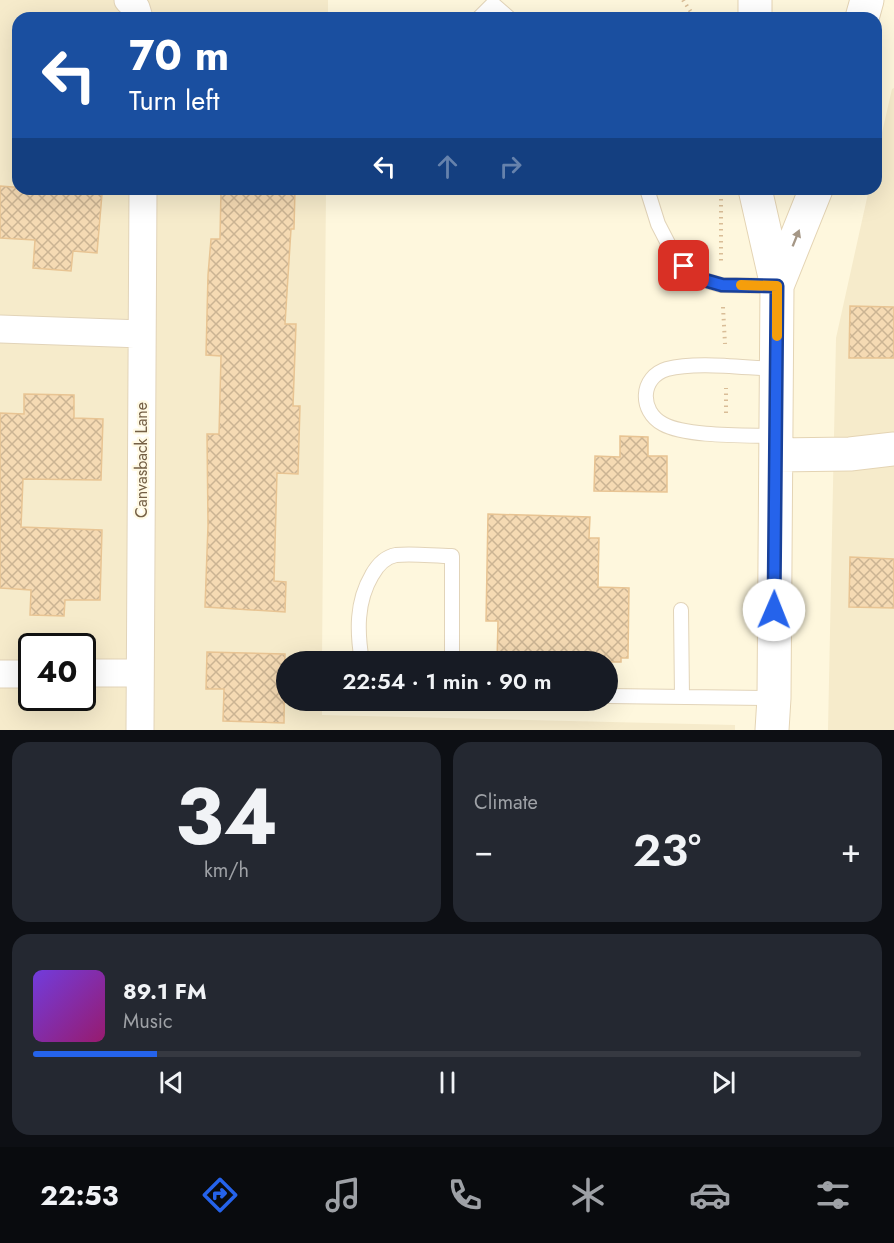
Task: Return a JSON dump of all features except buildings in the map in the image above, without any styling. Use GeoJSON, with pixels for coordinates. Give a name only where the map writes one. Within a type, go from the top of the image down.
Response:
{"type":"FeatureCollection","features":[{"type":"Feature","properties":{"kind":"street"},"geometry":{"type":"LineString","coordinates":[[128,0],[137,12]]}},
{"type":"Feature","properties":{"kind":"street","name":"Canvasback Lane"},"geometry":{"type":"LineString","coordinates":[[140,730],[143,195]]}},
{"type":"Feature","properties":{"kind":"street"},"geometry":{"type":"LineString","coordinates":[[756,195],[777,286],[772,730]]}},
{"type":"Feature","properties":{"kind":"street"},"geometry":{"type":"LineString","coordinates":[[777,286],[814,195]]}},
{"type":"Feature","properties":{"kind":"street"},"geometry":{"type":"LineString","coordinates":[[0,329],[142,334]]}},
{"type":"Feature","properties":{"kind":"street"},"geometry":{"type":"LineString","coordinates":[[776,446],[850,454],[894,449]]}},
{"type":"Feature","properties":{"kind":"street"},"geometry":{"type":"LineString","coordinates":[[96,674],[139,673]]}},
{"type":"Feature","properties":{"kind":"street"},"geometry":{"type":"LineString","coordinates":[[0,674],[18,674]]}},
{"type":"Feature","properties":{"kind":"lane"},"geometry":{"type":"LineString","coordinates":[[484,12],[493,4],[502,12]]}},
{"type":"Feature","properties":{"kind":"lane"},"geometry":{"type":"LineString","coordinates":[[649,195],[658,224],[674,255],[694,277],[722,285],[777,286]]}},
{"type":"Feature","properties":{"kind":"lane"},"geometry":{"type":"LineString","coordinates":[[776,446],[726,434],[683,431],[662,424],[653,416],[647,406],[645,396],[647,384],[656,374],[666,370],[698,366],[777,369]]}},
{"type":"Feature","properties":{"kind":"lane"},"geometry":{"type":"LineString","coordinates":[[361,651],[358,627],[360,606],[366,584],[377,565],[393,555],[452,556],[452,651]]}},
{"type":"Feature","properties":{"kind":"lane"},"geometry":{"type":"LineString","coordinates":[[681,610],[682,697]]}},
{"type":"Feature","properties":{"kind":"lane"},"geometry":{"type":"LineString","coordinates":[[618,696],[774,698]]}},
{"type":"Feature","properties":{"kind":"path"},"geometry":{"type":"LineString","coordinates":[[721,195],[726,434]]}},
{"type":"Feature","properties":{"kind":"shaded area"},"geometry":{"type":"Polygon","coordinates":[[[0,0],[328,0],[328,12],[12,12],[12,195],[326,195],[322,651],[276,651],[276,711],[322,711],[322,715],[735,725],[735,730],[0,730],[0,0]]]}},
{"type":"Feature","properties":{"kind":"shaded area"},"geometry":{"type":"Polygon","coordinates":[[[894,88],[894,730],[828,730],[836,338],[868,195],[882,195],[882,133],[894,88]]]}},
{"type":"Feature","properties":{"kind":"slow traffic"},"geometry":{"type":"LineString","coordinates":[[741,285],[777,286],[777,336]]}},
{"type":"Feature","properties":{"kind":"route"},"geometry":{"type":"LineString","coordinates":[[684,266],[694,277],[722,285],[777,286],[774,610]]}}]}
